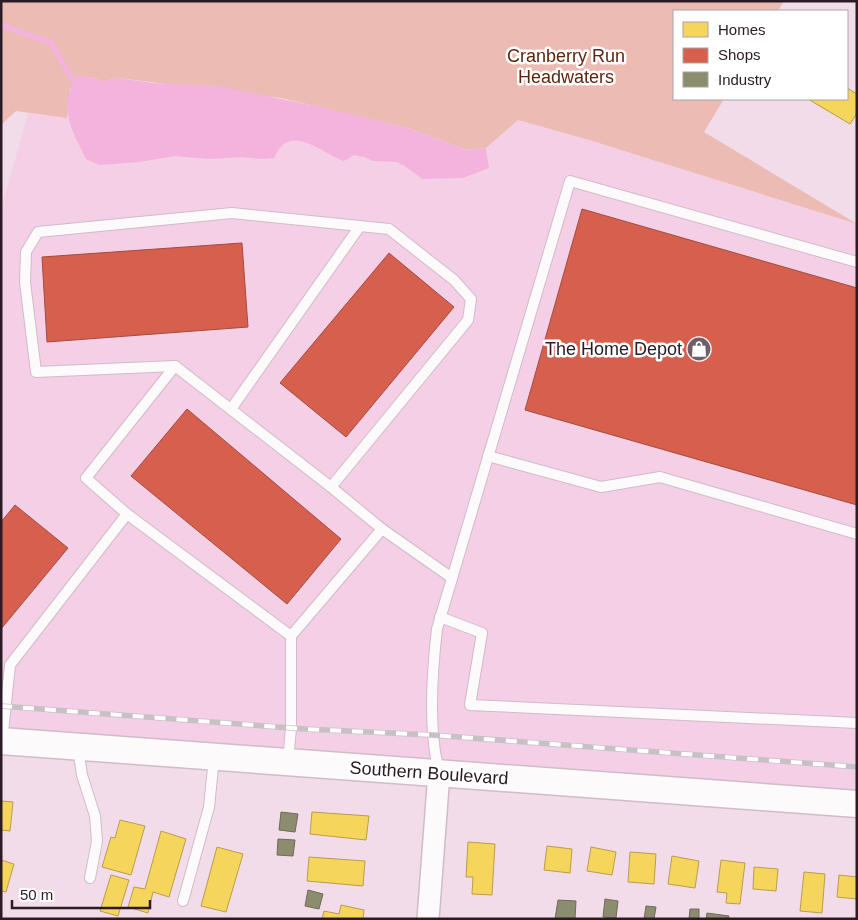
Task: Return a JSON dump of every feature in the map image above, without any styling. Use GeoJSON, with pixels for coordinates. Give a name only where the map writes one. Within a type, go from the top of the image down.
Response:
{"type":"FeatureCollection","features":[{"type":"Feature","properties":{"kind":"street","name":"Southern Boulevard"},"geometry":{"type":"LineString","coordinates":[[2,741],[857,804]]}},
{"type":"Feature","properties":{"kind":"street"},"geometry":{"type":"LineString","coordinates":[[428,919],[439,773]]}},
{"type":"Feature","properties":{"kind":"lane"},"geometry":{"type":"LineString","coordinates":[[439,773],[432,736],[434,657],[437,629],[570,181],[857,262]]}},
{"type":"Feature","properties":{"kind":"lane"},"geometry":{"type":"LineString","coordinates":[[331,487],[468,320],[471,299],[454,280],[389,229],[232,213],[38,232],[26,252],[25,282],[36,372],[175,366],[382,529],[452,578]]}},
{"type":"Feature","properties":{"kind":"lane"},"geometry":{"type":"LineString","coordinates":[[231,409],[360,226]]}},
{"type":"Feature","properties":{"kind":"lane"},"geometry":{"type":"LineString","coordinates":[[175,366],[86,478],[128,514],[291,636]]}},
{"type":"Feature","properties":{"kind":"lane"},"geometry":{"type":"LineString","coordinates":[[488,456],[601,487],[660,477],[857,534]]}},
{"type":"Feature","properties":{"kind":"lane"},"geometry":{"type":"LineString","coordinates":[[2,741],[10,665],[128,514]]}},
{"type":"Feature","properties":{"kind":"lane"},"geometry":{"type":"LineString","coordinates":[[288,762],[291,728],[291,636],[382,529]]}},
{"type":"Feature","properties":{"kind":"lane"},"geometry":{"type":"LineString","coordinates":[[440,618],[482,633],[470,705],[857,723]]}},
{"type":"Feature","properties":{"kind":"lane"},"geometry":{"type":"LineString","coordinates":[[77,747],[82,775],[96,816],[97,842],[90,878]]}},
{"type":"Feature","properties":{"kind":"lane"},"geometry":{"type":"LineString","coordinates":[[183,901],[209,807],[214,757]]}},
{"type":"Feature","properties":{"kind":"shaded area"},"geometry":{"type":"Polygon","coordinates":[[[85,76],[104,81],[118,78],[153,83],[218,86],[330,109],[408,128],[467,150],[486,148],[489,168],[463,178],[422,179],[405,166],[396,162],[373,161],[354,155],[344,161],[312,145],[294,140],[286,142],[274,158],[209,159],[175,156],[139,162],[100,165],[86,159],[72,128],[67,109],[71,88],[77,77],[85,76]]]}},
{"type":"Feature","properties":{"kind":"shaded area"},"geometry":{"type":"Polygon","coordinates":[[[28,113],[67,118],[306,129],[489,168],[486,148],[520,118],[857,224],[857,804],[1,741],[1,210],[28,113]]]}},
{"type":"Feature","properties":{"kind":"green space","name":"Cranberry Run Headwaters"},"geometry":{"type":"Polygon","coordinates":[[[1,1],[784,1],[779,10],[673,10],[673,100],[723,100],[704,132],[857,224],[586,139],[518,120],[486,148],[467,150],[408,128],[281,98],[118,78],[104,81],[85,76],[70,89],[67,118],[16,111],[1,125],[1,1]]]}},
{"type":"Feature","properties":{"kind":"building: Homes"},"geometry":{"type":"Polygon","coordinates":[[[848,89],[857,94],[857,113],[850,124],[810,100],[848,100],[848,89]]]}},
{"type":"Feature","properties":{"kind":"building: Homes"},"geometry":{"type":"Polygon","coordinates":[[[1,801],[13,802],[10,831],[1,830],[1,801]]]}},
{"type":"Feature","properties":{"kind":"building: Homes"},"geometry":{"type":"Polygon","coordinates":[[[312,812],[369,816],[366,840],[310,834],[312,812]]]}},
{"type":"Feature","properties":{"kind":"building: Homes"},"geometry":{"type":"Polygon","coordinates":[[[120,820],[145,826],[131,875],[102,867],[111,837],[115,838],[120,820]]]}},
{"type":"Feature","properties":{"kind":"building: Homes"},"geometry":{"type":"Polygon","coordinates":[[[161,831],[186,839],[169,897],[153,892],[148,913],[128,907],[134,887],[145,889],[161,831]]]}},
{"type":"Feature","properties":{"kind":"building: Homes"},"geometry":{"type":"Polygon","coordinates":[[[468,842],[495,844],[492,895],[472,894],[473,877],[466,877],[468,842]]]}},
{"type":"Feature","properties":{"kind":"building: Homes"},"geometry":{"type":"Polygon","coordinates":[[[547,846],[572,849],[570,873],[544,870],[547,846]]]}},
{"type":"Feature","properties":{"kind":"building: Homes"},"geometry":{"type":"Polygon","coordinates":[[[217,847],[243,854],[226,912],[201,906],[217,847]]]}},
{"type":"Feature","properties":{"kind":"building: Homes"},"geometry":{"type":"Polygon","coordinates":[[[591,847],[616,852],[612,875],[587,871],[591,847]]]}},
{"type":"Feature","properties":{"kind":"building: Homes"},"geometry":{"type":"Polygon","coordinates":[[[630,852],[656,854],[654,884],[628,882],[630,852]]]}},
{"type":"Feature","properties":{"kind":"building: Homes"},"geometry":{"type":"Polygon","coordinates":[[[672,856],[699,861],[695,888],[668,884],[672,856]]]}},
{"type":"Feature","properties":{"kind":"building: Homes"},"geometry":{"type":"Polygon","coordinates":[[[309,857],[365,861],[363,886],[307,881],[309,857]]]}},
{"type":"Feature","properties":{"kind":"building: Homes"},"geometry":{"type":"Polygon","coordinates":[[[1,860],[14,864],[6,892],[1,891],[1,860]]]}},
{"type":"Feature","properties":{"kind":"building: Homes"},"geometry":{"type":"Polygon","coordinates":[[[721,860],[745,863],[740,904],[726,903],[727,893],[717,892],[721,860]]]}},
{"type":"Feature","properties":{"kind":"building: Homes"},"geometry":{"type":"Polygon","coordinates":[[[754,867],[778,869],[776,891],[753,889],[754,867]]]}},
{"type":"Feature","properties":{"kind":"building: Homes"},"geometry":{"type":"Polygon","coordinates":[[[804,872],[825,874],[822,913],[800,911],[804,872]]]}},
{"type":"Feature","properties":{"kind":"building: Homes"},"geometry":{"type":"Polygon","coordinates":[[[111,875],[129,880],[118,916],[100,911],[111,875]]]}},
{"type":"Feature","properties":{"kind":"building: Homes"},"geometry":{"type":"Polygon","coordinates":[[[839,875],[857,877],[857,899],[837,897],[839,875]]]}},
{"type":"Feature","properties":{"kind":"building: Homes"},"geometry":{"type":"Polygon","coordinates":[[[341,905],[364,910],[363,919],[322,919],[324,911],[339,914],[341,905]]]}},
{"type":"Feature","properties":{"kind":"building: Shops","name":"The Home Depot"},"geometry":{"type":"Polygon","coordinates":[[[582,209],[857,288],[857,505],[525,410],[582,209]]]}},
{"type":"Feature","properties":{"kind":"building: Shops"},"geometry":{"type":"Polygon","coordinates":[[[242,243],[248,327],[47,342],[42,257],[242,243]]]}},
{"type":"Feature","properties":{"kind":"building: Shops"},"geometry":{"type":"Polygon","coordinates":[[[389,253],[454,307],[346,437],[280,383],[389,253]]]}},
{"type":"Feature","properties":{"kind":"building: Shops"},"geometry":{"type":"Polygon","coordinates":[[[187,409],[341,539],[287,604],[131,476],[187,409]]]}},
{"type":"Feature","properties":{"kind":"building: Shops"},"geometry":{"type":"Polygon","coordinates":[[[15,505],[68,548],[1,629],[1,522],[15,505]]]}},
{"type":"Feature","properties":{"kind":"building: Industry"},"geometry":{"type":"Polygon","coordinates":[[[281,812],[298,814],[295,832],[279,830],[281,812]]]}},
{"type":"Feature","properties":{"kind":"building: Industry"},"geometry":{"type":"Polygon","coordinates":[[[278,839],[295,840],[293,856],[277,855],[278,839]]]}},
{"type":"Feature","properties":{"kind":"building: Industry"},"geometry":{"type":"Polygon","coordinates":[[[308,890],[323,894],[319,909],[305,906],[308,890]]]}},
{"type":"Feature","properties":{"kind":"building: Industry"},"geometry":{"type":"Polygon","coordinates":[[[605,899],[618,901],[616,918],[603,917],[605,899]]]}},
{"type":"Feature","properties":{"kind":"building: Industry"},"geometry":{"type":"Polygon","coordinates":[[[558,900],[576,901],[575,919],[555,919],[558,900]]]}},
{"type":"Feature","properties":{"kind":"building: Industry"},"geometry":{"type":"Polygon","coordinates":[[[646,906],[656,907],[654,919],[644,919],[646,906]]]}},
{"type":"Feature","properties":{"kind":"building: Industry"},"geometry":{"type":"Polygon","coordinates":[[[690,909],[699,909],[699,919],[689,919],[690,909]]]}},
{"type":"Feature","properties":{"kind":"building: Industry"},"geometry":{"type":"Polygon","coordinates":[[[707,913],[729,916],[728,919],[706,919],[707,913]]]}},
{"type":"Feature","properties":{"kind":"waterway"},"geometry":{"type":"LineString","coordinates":[[1,25],[51,43],[74,82]]}},
{"type":"Feature","properties":{"kind":"railway"},"geometry":{"type":"LineString","coordinates":[[1,706],[305,729],[432,735],[857,767]]}},
{"type":"Feature","properties":{"kind":"place","name":"The Home Depot"},"geometry":{"type":"Point","coordinates":[699,349]}}]}
